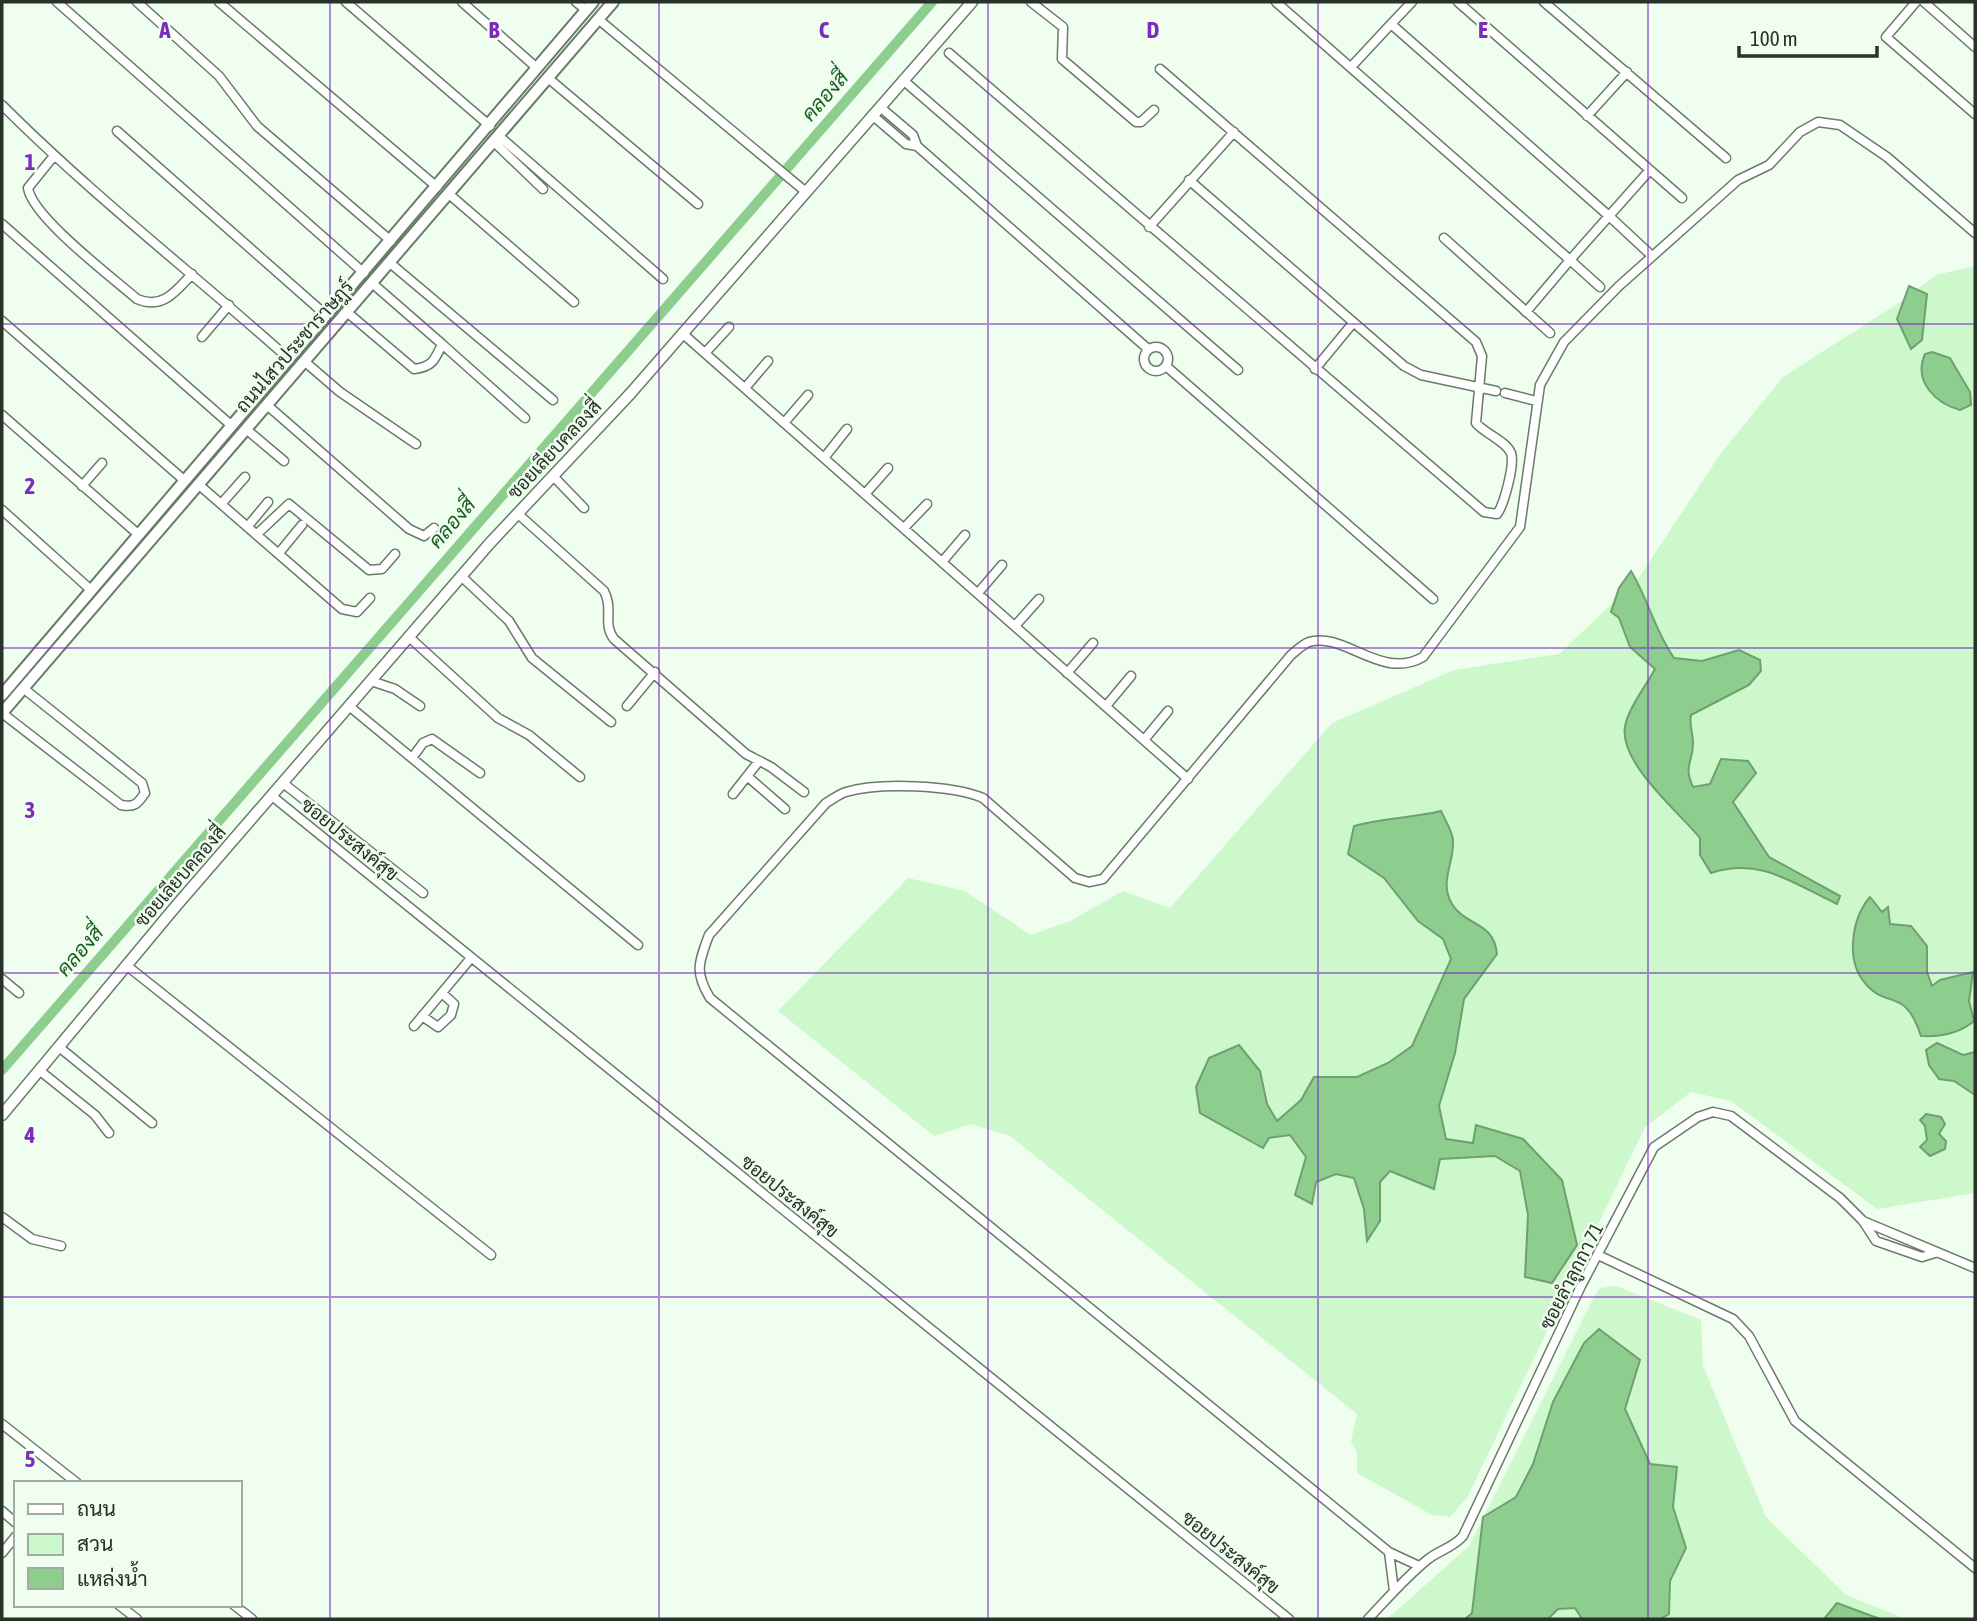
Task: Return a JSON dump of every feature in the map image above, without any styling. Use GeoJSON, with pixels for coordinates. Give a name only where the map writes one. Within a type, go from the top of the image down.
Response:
{"type":"FeatureCollection","features":[{"type":"Feature","properties":{"kind":"main road","name":"ถนนไสวประชาราษฎร์"},"geometry":{"type":"LineString","coordinates":[[2,713],[450,195],[613,2]]}},
{"type":"Feature","properties":{"kind":"main road","name":"ถนนไสวประชาราษฎร์"},"geometry":{"type":"LineString","coordinates":[[2,695],[490,126],[589,6]]}},
{"type":"Feature","properties":{"kind":"main road"},"geometry":{"type":"LineString","coordinates":[[302,344],[312,352]]}},
{"type":"Feature","properties":{"kind":"street"},"geometry":{"type":"LineString","coordinates":[[57,2],[364,273]]}},
{"type":"Feature","properties":{"kind":"street"},"geometry":{"type":"LineString","coordinates":[[137,2],[219,76],[257,126],[391,241]]}},
{"type":"Feature","properties":{"kind":"street"},"geometry":{"type":"LineString","coordinates":[[219,2],[437,187]]}},
{"type":"Feature","properties":{"kind":"street"},"geometry":{"type":"LineString","coordinates":[[346,2],[490,126]]}},
{"type":"Feature","properties":{"kind":"street"},"geometry":{"type":"LineString","coordinates":[[357,11],[361,2]]}},
{"type":"Feature","properties":{"kind":"street"},"geometry":{"type":"LineString","coordinates":[[462,2],[537,68]]}},
{"type":"Feature","properties":{"kind":"street"},"geometry":{"type":"LineString","coordinates":[[576,2],[589,6]]}},
{"type":"Feature","properties":{"kind":"street","name":"ซอยเลียบคลองสี่"},"geometry":{"type":"LineString","coordinates":[[2,1115],[126,965],[460,576],[682,333],[802,188],[880,107],[972,2]]}},
{"type":"Feature","properties":{"kind":"street"},"geometry":{"type":"LineString","coordinates":[[1031,2],[1063,27],[1061,57],[1072,68],[1136,122],[1141,122],[1154,110]]}},
{"type":"Feature","properties":{"kind":"street"},"geometry":{"type":"LineString","coordinates":[[1276,2],[1600,287]]}},
{"type":"Feature","properties":{"kind":"street"},"geometry":{"type":"LineString","coordinates":[[1351,67],[1412,2]]}},
{"type":"Feature","properties":{"kind":"street"},"geometry":{"type":"LineString","coordinates":[[1458,2],[1682,198]]}},
{"type":"Feature","properties":{"kind":"street"},"geometry":{"type":"LineString","coordinates":[[1544,2],[1726,158]]}},
{"type":"Feature","properties":{"kind":"street"},"geometry":{"type":"LineString","coordinates":[[1916,2],[1886,37],[1975,114]]}},
{"type":"Feature","properties":{"kind":"street"},"geometry":{"type":"LineString","coordinates":[[1924,2],[1975,47]]}},
{"type":"Feature","properties":{"kind":"street"},"geometry":{"type":"LineString","coordinates":[[598,19],[802,188]]}},
{"type":"Feature","properties":{"kind":"street"},"geometry":{"type":"LineString","coordinates":[[1391,24],[1652,256]]}},
{"type":"Feature","properties":{"kind":"street"},"geometry":{"type":"LineString","coordinates":[[949,53],[1484,512],[1494,515],[1500,511],[1512,457],[1506,448],[1476,423],[1482,355],[1476,342],[1160,69]]}},
{"type":"Feature","properties":{"kind":"street"},"geometry":{"type":"LineString","coordinates":[[1587,116],[1627,72]]}},
{"type":"Feature","properties":{"kind":"street"},"geometry":{"type":"LineString","coordinates":[[548,78],[698,204]]}},
{"type":"Feature","properties":{"kind":"street"},"geometry":{"type":"LineString","coordinates":[[903,80],[1238,370]]}},
{"type":"Feature","properties":{"kind":"street"},"geometry":{"type":"LineString","coordinates":[[2,105],[53,157],[289,359]]}},
{"type":"Feature","properties":{"kind":"street"},"geometry":{"type":"LineString","coordinates":[[880,107],[913,135],[917,146],[1148,349]]}},
{"type":"Feature","properties":{"kind":"street"},"geometry":{"type":"LineString","coordinates":[[872,115],[906,144],[917,146]]}},
{"type":"Feature","properties":{"kind":"street"},"geometry":{"type":"LineString","coordinates":[[1419,1566],[1389,1552],[710,998],[699,980],[700,960],[709,935],[826,803],[845,792],[877,787],[966,791],[983,798],[1075,878],[1088,881],[1103,879],[1291,655],[1309,642],[1325,641],[1401,665],[1423,657],[1520,527],[1536,401],[1551,361],[1564,342],[1652,256],[1738,180],[1769,165],[1800,132],[1818,122],[1840,125],[1860,136],[1975,233]]}},
{"type":"Feature","properties":{"kind":"street"},"geometry":{"type":"LineString","coordinates":[[117,131],[327,316]]}},
{"type":"Feature","properties":{"kind":"street"},"geometry":{"type":"LineString","coordinates":[[1149,227],[1234,132]]}},
{"type":"Feature","properties":{"kind":"street"},"geometry":{"type":"LineString","coordinates":[[497,139],[543,189]]}},
{"type":"Feature","properties":{"kind":"street"},"geometry":{"type":"LineString","coordinates":[[497,139],[663,279]]}},
{"type":"Feature","properties":{"kind":"street"},"geometry":{"type":"LineString","coordinates":[[53,157],[28,188],[29,197],[44,216],[137,299],[148,303],[168,300],[192,274]]}},
{"type":"Feature","properties":{"kind":"street"},"geometry":{"type":"LineString","coordinates":[[1526,312],[1650,171]]}},
{"type":"Feature","properties":{"kind":"street"},"geometry":{"type":"LineString","coordinates":[[1189,180],[1353,323],[1414,371],[1536,401]]}},
{"type":"Feature","properties":{"kind":"street"},"geometry":{"type":"LineString","coordinates":[[450,195],[574,302]]}},
{"type":"Feature","properties":{"kind":"street"},"geometry":{"type":"LineString","coordinates":[[2,224],[232,426]]}},
{"type":"Feature","properties":{"kind":"street"},"geometry":{"type":"LineString","coordinates":[[1444,238],[1550,333]]}},
{"type":"Feature","properties":{"kind":"street"},"geometry":{"type":"LineString","coordinates":[[390,262],[553,400]]}},
{"type":"Feature","properties":{"kind":"street"},"geometry":{"type":"LineString","coordinates":[[372,283],[525,418]]}},
{"type":"Feature","properties":{"kind":"street"},"geometry":{"type":"LineString","coordinates":[[202,337],[229,305]]}},
{"type":"Feature","properties":{"kind":"street"},"geometry":{"type":"LineString","coordinates":[[348,313],[414,369],[427,368],[435,361],[442,344]]}},
{"type":"Feature","properties":{"kind":"street"},"geometry":{"type":"LineString","coordinates":[[2,321],[185,481]]}},
{"type":"Feature","properties":{"kind":"street"},"geometry":{"type":"LineString","coordinates":[[1315,369],[1353,323]]}},
{"type":"Feature","properties":{"kind":"street"},"geometry":{"type":"LineString","coordinates":[[705,353],[729,327]]}},
{"type":"Feature","properties":{"kind":"street"},"geometry":{"type":"LineString","coordinates":[[682,333],[1188,779]]}},
{"type":"Feature","properties":{"kind":"street"},"geometry":{"type":"LineString","coordinates":[[1158,346],[1167,352],[1166,366],[1157,371],[1148,367],[1144,358],[1148,349],[1158,346]]}},
{"type":"Feature","properties":{"kind":"street"},"geometry":{"type":"LineString","coordinates":[[304,361],[340,392],[416,444]]}},
{"type":"Feature","properties":{"kind":"street"},"geometry":{"type":"LineString","coordinates":[[745,388],[768,361]]}},
{"type":"Feature","properties":{"kind":"street"},"geometry":{"type":"LineString","coordinates":[[1166,366],[1433,599]]}},
{"type":"Feature","properties":{"kind":"street"},"geometry":{"type":"LineString","coordinates":[[784,423],[808,395]]}},
{"type":"Feature","properties":{"kind":"street"},"geometry":{"type":"LineString","coordinates":[[267,405],[409,529],[424,536],[435,528]]}},
{"type":"Feature","properties":{"kind":"street"},"geometry":{"type":"LineString","coordinates":[[2,415],[139,535]]}},
{"type":"Feature","properties":{"kind":"street"},"geometry":{"type":"LineString","coordinates":[[246,429],[284,461]]}},
{"type":"Feature","properties":{"kind":"street"},"geometry":{"type":"LineString","coordinates":[[824,458],[847,429]]}},
{"type":"Feature","properties":{"kind":"street"},"geometry":{"type":"LineString","coordinates":[[82,486],[102,463]]}},
{"type":"Feature","properties":{"kind":"street"},"geometry":{"type":"LineString","coordinates":[[865,494],[888,468]]}},
{"type":"Feature","properties":{"kind":"street"},"geometry":{"type":"LineString","coordinates":[[553,476],[584,508]]}},
{"type":"Feature","properties":{"kind":"street"},"geometry":{"type":"LineString","coordinates":[[222,503],[246,477]]}},
{"type":"Feature","properties":{"kind":"street"},"geometry":{"type":"LineString","coordinates":[[198,484],[342,609],[357,612],[370,598]]}},
{"type":"Feature","properties":{"kind":"street"},"geometry":{"type":"LineString","coordinates":[[248,526],[268,502]]}},
{"type":"Feature","properties":{"kind":"street"},"geometry":{"type":"LineString","coordinates":[[257,534],[289,504],[369,570],[382,569],[395,554]]}},
{"type":"Feature","properties":{"kind":"street"},"geometry":{"type":"LineString","coordinates":[[904,528],[927,504]]}},
{"type":"Feature","properties":{"kind":"street"},"geometry":{"type":"LineString","coordinates":[[2,510],[92,590]]}},
{"type":"Feature","properties":{"kind":"street"},"geometry":{"type":"LineString","coordinates":[[517,513],[598,583],[610,603],[608,632],[747,754],[804,792]]}},
{"type":"Feature","properties":{"kind":"street"},"geometry":{"type":"LineString","coordinates":[[279,553],[302,525]]}},
{"type":"Feature","properties":{"kind":"street"},"geometry":{"type":"LineString","coordinates":[[942,562],[965,535]]}},
{"type":"Feature","properties":{"kind":"street"},"geometry":{"type":"LineString","coordinates":[[978,593],[1002,565]]}},
{"type":"Feature","properties":{"kind":"street"},"geometry":{"type":"LineString","coordinates":[[460,576],[509,621],[532,658],[611,722]]}},
{"type":"Feature","properties":{"kind":"street"},"geometry":{"type":"LineString","coordinates":[[1015,626],[1039,599]]}},
{"type":"Feature","properties":{"kind":"street"},"geometry":{"type":"LineString","coordinates":[[409,636],[498,718],[529,735],[580,777]]}},
{"type":"Feature","properties":{"kind":"street"},"geometry":{"type":"LineString","coordinates":[[1067,673],[1093,643]]}},
{"type":"Feature","properties":{"kind":"street"},"geometry":{"type":"LineString","coordinates":[[627,706],[655,672]]}},
{"type":"Feature","properties":{"kind":"street"},"geometry":{"type":"LineString","coordinates":[[1106,706],[1131,676]]}},
{"type":"Feature","properties":{"kind":"street"},"geometry":{"type":"LineString","coordinates":[[371,681],[395,689],[420,706]]}},
{"type":"Feature","properties":{"kind":"street"},"geometry":{"type":"LineString","coordinates":[[2,713],[121,805],[137,804],[145,793],[142,783],[23,688]]}},
{"type":"Feature","properties":{"kind":"street"},"geometry":{"type":"LineString","coordinates":[[349,706],[638,945]]}},
{"type":"Feature","properties":{"kind":"street"},"geometry":{"type":"LineString","coordinates":[[1144,740],[1168,711]]}},
{"type":"Feature","properties":{"kind":"street"},"geometry":{"type":"LineString","coordinates":[[412,758],[423,743],[432,739],[480,773]]}},
{"type":"Feature","properties":{"kind":"street"},"geometry":{"type":"LineString","coordinates":[[733,793],[759,761]]}},
{"type":"Feature","properties":{"kind":"street"},"geometry":{"type":"LineString","coordinates":[[747,776],[785,809]]}},
{"type":"Feature","properties":{"kind":"street"},"geometry":{"type":"LineString","coordinates":[[283,783],[423,893]]}},
{"type":"Feature","properties":{"kind":"street","name":"ซอยประสงค์สุข"},"geometry":{"type":"LineString","coordinates":[[272,796],[1289,1619]]}},
{"type":"Feature","properties":{"kind":"street"},"geometry":{"type":"LineString","coordinates":[[414,1026],[471,958]]}},
{"type":"Feature","properties":{"kind":"street"},"geometry":{"type":"LineString","coordinates":[[126,965],[491,1255]]}},
{"type":"Feature","properties":{"kind":"street"},"geometry":{"type":"LineString","coordinates":[[2,979],[19,993]]}},
{"type":"Feature","properties":{"kind":"street"},"geometry":{"type":"LineString","coordinates":[[422,1016],[438,1027],[451,1015],[454,1004],[442,993]]}},
{"type":"Feature","properties":{"kind":"street"},"geometry":{"type":"LineString","coordinates":[[58,1047],[152,1123]]}},
{"type":"Feature","properties":{"kind":"street"},"geometry":{"type":"LineString","coordinates":[[39,1070],[95,1115],[109,1133]]}},
{"type":"Feature","properties":{"kind":"street","name":"ซอยลำลูกกา 71"},"geometry":{"type":"LineString","coordinates":[[1368,1619],[1419,1566],[1437,1552],[1454,1546],[1463,1536],[1598,1255],[1654,1147],[1698,1117],[1713,1112],[1731,1116],[1826,1186],[1863,1221],[1876,1241],[1901,1251]]}},
{"type":"Feature","properties":{"kind":"street"},"geometry":{"type":"LineString","coordinates":[[2,1217],[32,1240],[61,1246]]}},
{"type":"Feature","properties":{"kind":"street"},"geometry":{"type":"LineString","coordinates":[[1863,1221],[1975,1268]]}},
{"type":"Feature","properties":{"kind":"street"},"geometry":{"type":"LineString","coordinates":[[1906,1238],[1901,1251],[1922,1257],[1935,1253]]}},
{"type":"Feature","properties":{"kind":"street"},"geometry":{"type":"LineString","coordinates":[[1598,1255],[1733,1319],[1749,1336],[1795,1421],[1975,1568]]}},
{"type":"Feature","properties":{"kind":"street"},"geometry":{"type":"LineString","coordinates":[[2,1424],[74,1481]]}},
{"type":"Feature","properties":{"kind":"street"},"geometry":{"type":"LineString","coordinates":[[2,1553],[14,1538]]}},
{"type":"Feature","properties":{"kind":"street"},"geometry":{"type":"LineString","coordinates":[[1389,1552],[1394,1591]]}},
{"type":"Feature","properties":{"kind":"street"},"geometry":{"type":"LineString","coordinates":[[122,1607],[137,1619]]}},
{"type":"Feature","properties":{"kind":"street"},"geometry":{"type":"LineString","coordinates":[[237,1607],[252,1619]]}},
{"type":"Feature","properties":{"kind":"green space"},"geometry":{"type":"Polygon","coordinates":[[[1975,266],[1975,1193],[1877,1209],[1731,1101],[1691,1092],[1645,1127],[1467,1498],[1450,1517],[1432,1515],[1357,1473],[1357,1452],[1351,1442],[1357,1414],[1010,1136],[971,1124],[934,1136],[778,1011],[908,878],[965,891],[1031,935],[1070,921],[1123,891],[1170,908],[1332,723],[1454,670],[1559,654],[1638,579],[1721,453],[1783,377],[1902,301],[1936,275],[1975,266]]]}},
{"type":"Feature","properties":{"kind":"green space"},"geometry":{"type":"Polygon","coordinates":[[[1616,1286],[1701,1320],[1703,1366],[1766,1517],[1846,1595],[1906,1619],[1387,1619],[1469,1546],[1596,1293],[1600,1288],[1616,1286]]]}},
{"type":"Feature","properties":{"kind":"water"},"geometry":{"type":"Polygon","coordinates":[[[1909,286],[1927,294],[1922,340],[1911,349],[1897,319],[1909,286]]]}},
{"type":"Feature","properties":{"kind":"water"},"geometry":{"type":"Polygon","coordinates":[[[1932,352],[1950,358],[1970,392],[1971,405],[1960,410],[1951,407],[1929,390],[1924,382],[1922,364],[1925,354],[1932,352]]]}},
{"type":"Feature","properties":{"kind":"water"},"geometry":{"type":"Polygon","coordinates":[[[1631,571],[1674,658],[1702,661],[1739,650],[1760,660],[1761,671],[1749,685],[1691,715],[1693,750],[1690,780],[1693,787],[1710,784],[1721,759],[1748,761],[1756,773],[1733,802],[1769,857],[1840,896],[1837,904],[1791,881],[1761,870],[1745,868],[1711,873],[1700,855],[1700,838],[1638,768],[1629,752],[1625,736],[1626,722],[1655,669],[1630,647],[1619,618],[1611,612],[1619,588],[1631,571]]]}},
{"type":"Feature","properties":{"kind":"water"},"geometry":{"type":"Polygon","coordinates":[[[1441,811],[1453,841],[1447,880],[1448,896],[1458,911],[1491,935],[1497,954],[1464,999],[1455,1053],[1439,1106],[1446,1139],[1473,1143],[1476,1125],[1523,1139],[1562,1180],[1577,1245],[1552,1283],[1525,1277],[1528,1215],[1520,1171],[1495,1156],[1440,1159],[1434,1189],[1390,1171],[1380,1182],[1380,1221],[1367,1241],[1364,1209],[1354,1178],[1336,1174],[1316,1182],[1312,1204],[1295,1195],[1306,1157],[1290,1135],[1269,1138],[1263,1148],[1200,1113],[1196,1087],[1209,1058],[1239,1045],[1260,1071],[1267,1104],[1277,1121],[1301,1100],[1314,1077],[1357,1077],[1388,1063],[1412,1046],[1451,959],[1443,939],[1418,921],[1384,878],[1348,854],[1354,826],[1441,811]]]}},
{"type":"Feature","properties":{"kind":"water"},"geometry":{"type":"Polygon","coordinates":[[[1870,897],[1882,912],[1888,907],[1890,924],[1911,926],[1927,946],[1927,972],[1932,986],[1940,980],[1973,972],[1969,1001],[1974,1021],[1949,1034],[1921,1036],[1915,1020],[1902,1004],[1881,996],[1865,983],[1855,963],[1853,939],[1859,916],[1870,897]]]}},
{"type":"Feature","properties":{"kind":"water"},"geometry":{"type":"Polygon","coordinates":[[[1937,1043],[1963,1055],[1975,1052],[1975,1095],[1954,1081],[1939,1079],[1929,1065],[1926,1050],[1937,1043]]]}},
{"type":"Feature","properties":{"kind":"water"},"geometry":{"type":"Polygon","coordinates":[[[1926,1114],[1941,1117],[1945,1124],[1939,1134],[1946,1141],[1945,1149],[1930,1156],[1920,1147],[1927,1140],[1925,1126],[1920,1120],[1926,1114]]]}},
{"type":"Feature","properties":{"kind":"water"},"geometry":{"type":"Polygon","coordinates":[[[1599,1329],[1640,1360],[1625,1409],[1650,1464],[1677,1467],[1673,1507],[1686,1548],[1670,1581],[1669,1614],[1660,1619],[1582,1619],[1575,1608],[1558,1609],[1548,1619],[1465,1619],[1472,1613],[1483,1517],[1516,1497],[1533,1464],[1553,1402],[1584,1343],[1599,1329]]]}},
{"type":"Feature","properties":{"kind":"water"},"geometry":{"type":"Polygon","coordinates":[[[1837,1603],[1880,1619],[1824,1619],[1837,1603]]]}},
{"type":"Feature","properties":{"kind":"waterway","name":"คลองสี่"},"geometry":{"type":"LineString","coordinates":[[2,1070],[932,2]]}}]}
